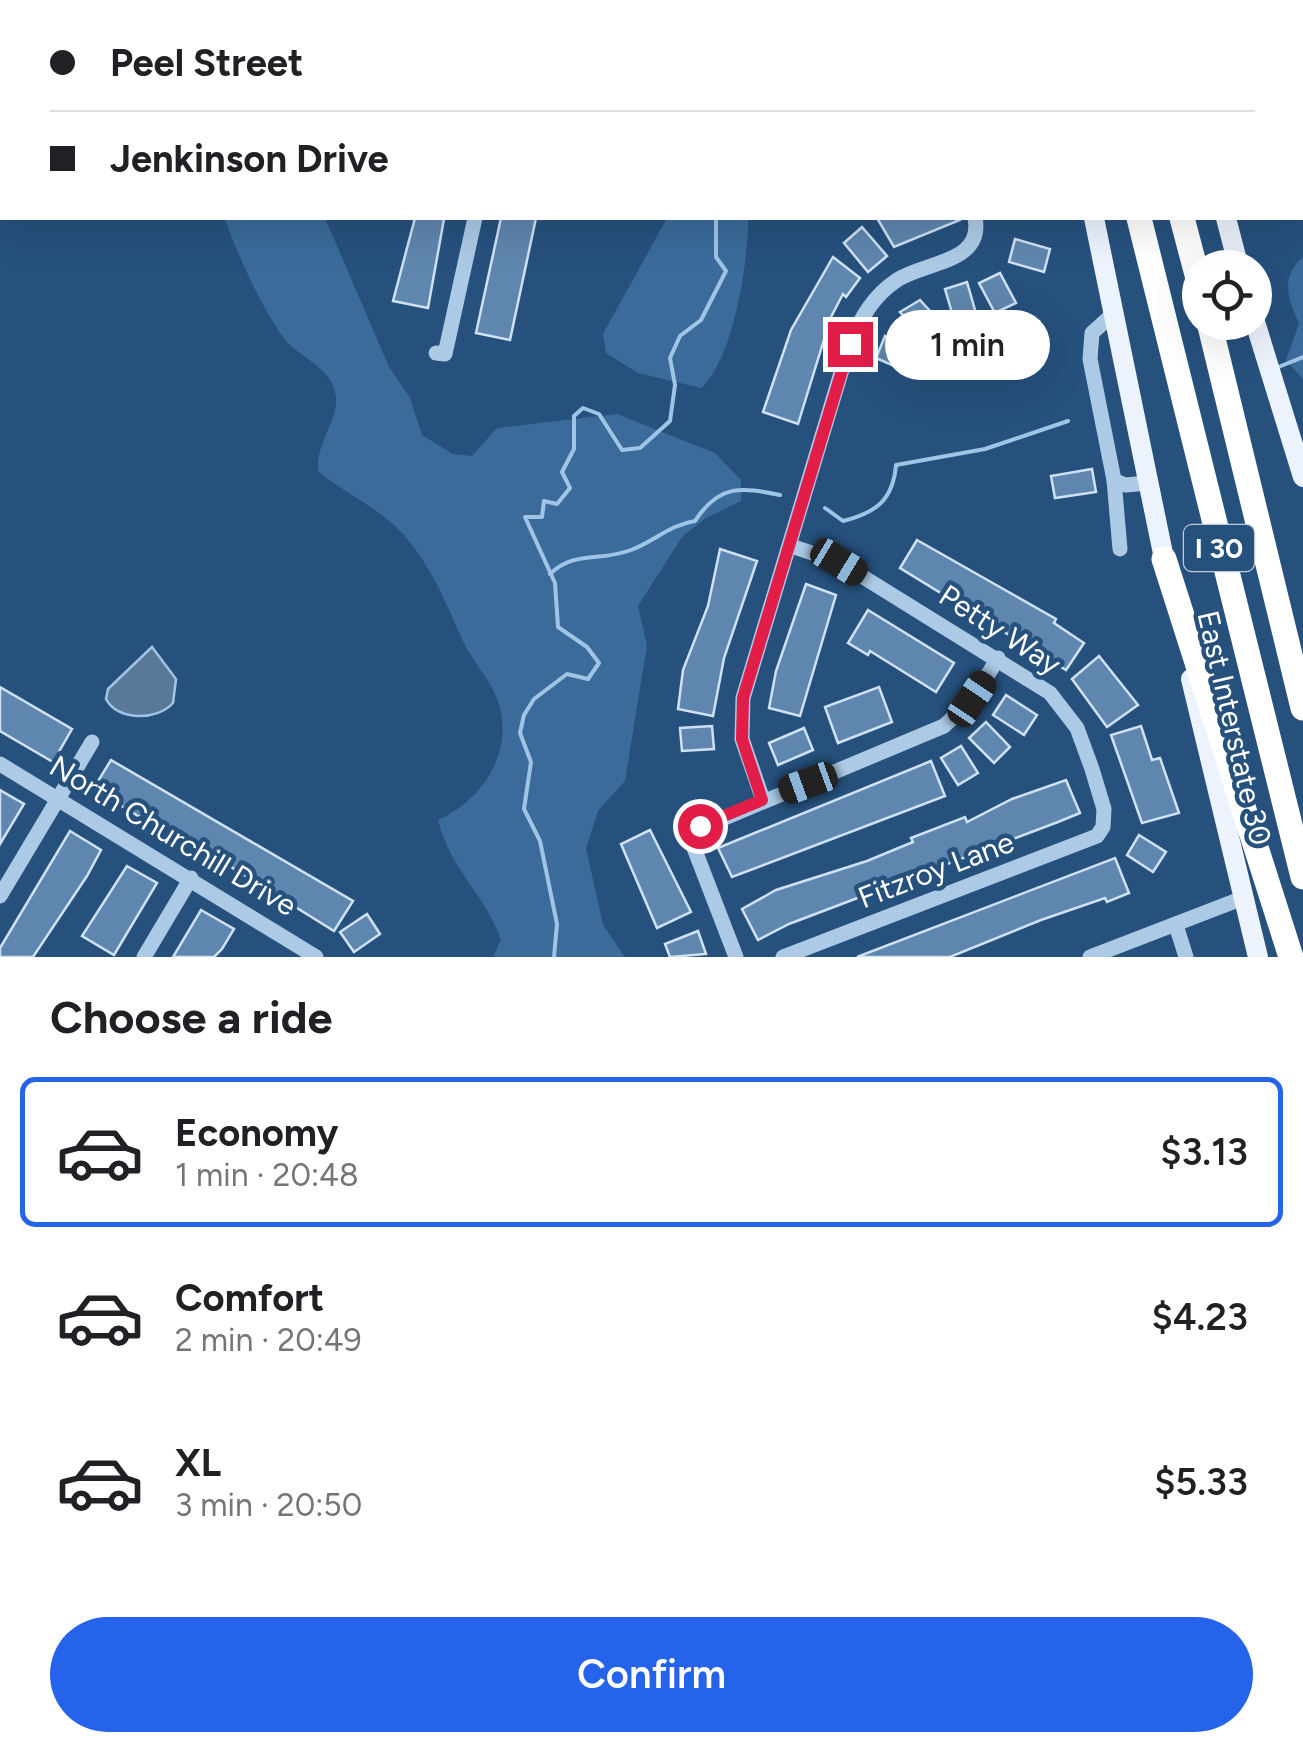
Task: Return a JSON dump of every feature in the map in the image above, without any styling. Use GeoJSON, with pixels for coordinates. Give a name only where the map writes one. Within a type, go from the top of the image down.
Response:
{"type":"FeatureCollection","features":[{"type":"Feature","properties":{"kind":"highway","name":"I 30"},"geometry":{"type":"LineString","coordinates":[[1139,220],[1303,877]]}},
{"type":"Feature","properties":{"kind":"highway"},"geometry":{"type":"LineString","coordinates":[[1183,220],[1190,250]]}},
{"type":"Feature","properties":{"kind":"highway","name":"I 30"},"geometry":{"type":"LineString","coordinates":[[1214,340],[1303,708]]}},
{"type":"Feature","properties":{"kind":"highway"},"geometry":{"type":"LineString","coordinates":[[1164,559],[1291,957]]}},
{"type":"Feature","properties":{"kind":"main road","name":"East Interstate 30"},"geometry":{"type":"LineString","coordinates":[[1094,220],[1164,559],[1258,957]]}},
{"type":"Feature","properties":{"kind":"main road"},"geometry":{"type":"LineString","coordinates":[[1227,220],[1234,250]]}},
{"type":"Feature","properties":{"kind":"main road"},"geometry":{"type":"LineString","coordinates":[[1262,340],[1296,433],[1303,477]]}},
{"type":"Feature","properties":{"kind":"street"},"geometry":{"type":"LineString","coordinates":[[436,353],[445,354],[474,220]]}},
{"type":"Feature","properties":{"kind":"street"},"geometry":{"type":"LineString","coordinates":[[762,800],[742,739],[743,698],[859,322],[872,303],[898,279],[965,251],[976,234],[974,220]]}},
{"type":"Feature","properties":{"kind":"street"},"geometry":{"type":"LineString","coordinates":[[1113,314],[1092,333],[1090,359],[1114,480],[1120,549]]}},
{"type":"Feature","properties":{"kind":"street"},"geometry":{"type":"LineString","coordinates":[[1114,480],[1125,485],[1148,483]]}},
{"type":"Feature","properties":{"kind":"street","name":"Petty Way"},"geometry":{"type":"LineString","coordinates":[[791,546],[839,562],[1050,694],[1071,718],[1100,794],[1103,826]]}},
{"type":"Feature","properties":{"kind":"street"},"geometry":{"type":"LineString","coordinates":[[736,957],[697,859],[694,836],[705,823],[944,726],[972,699],[998,658]]}},
{"type":"Feature","properties":{"kind":"street"},"geometry":{"type":"LineString","coordinates":[[0,896],[92,742]]}},
{"type":"Feature","properties":{"kind":"street","name":"North Churchill Drive"},"geometry":{"type":"LineString","coordinates":[[0,764],[316,957]]}},
{"type":"Feature","properties":{"kind":"street","name":"Fitzroy Lane"},"geometry":{"type":"LineString","coordinates":[[783,957],[1097,836],[1103,826]]}},
{"type":"Feature","properties":{"kind":"street"},"geometry":{"type":"LineString","coordinates":[[144,957],[191,878]]}},
{"type":"Feature","properties":{"kind":"street"},"geometry":{"type":"LineString","coordinates":[[1090,957],[1243,898]]}},
{"type":"Feature","properties":{"kind":"street"},"geometry":{"type":"LineString","coordinates":[[1176,925],[1186,957]]}},
{"type":"Feature","properties":{"kind":"shaded area"},"geometry":{"type":"Polygon","coordinates":[[[226,220],[326,220],[389,367],[410,398],[422,435],[453,454],[472,456],[497,428],[617,414],[715,453],[741,480],[741,501],[706,518],[682,537],[638,606],[647,645],[625,781],[598,811],[586,848],[603,925],[625,957],[493,957],[501,940],[487,909],[451,854],[438,820],[470,799],[493,769],[502,733],[495,694],[467,648],[428,568],[409,541],[379,513],[318,471],[320,451],[336,407],[334,389],[326,374],[283,337],[244,266],[226,220]]]}},
{"type":"Feature","properties":{"kind":"shaded area"},"geometry":{"type":"Polygon","coordinates":[[[666,220],[748,220],[737,309],[722,356],[701,388],[638,373],[606,353],[603,334],[666,220]]]}},
{"type":"Feature","properties":{"kind":"shaded area"},"geometry":{"type":"Polygon","coordinates":[[[1303,257],[1303,379],[1286,360],[1299,323],[1289,297],[1289,280],[1303,257]]]}},
{"type":"Feature","properties":{"kind":"shaded area"},"geometry":{"type":"Polygon","coordinates":[[[152,647],[176,679],[173,703],[157,713],[128,715],[111,706],[106,699],[108,689],[152,647]]]}},
{"type":"Feature","properties":{"kind":"building"},"geometry":{"type":"Polygon","coordinates":[[[414,220],[444,220],[428,308],[393,301],[414,220]]]}},
{"type":"Feature","properties":{"kind":"building"},"geometry":{"type":"Polygon","coordinates":[[[501,220],[536,220],[510,340],[476,333],[501,220]]]}},
{"type":"Feature","properties":{"kind":"building"},"geometry":{"type":"Polygon","coordinates":[[[878,220],[960,220],[894,247],[878,220]]]}},
{"type":"Feature","properties":{"kind":"building"},"geometry":{"type":"Polygon","coordinates":[[[862,227],[887,256],[868,272],[844,243],[862,227]]]}},
{"type":"Feature","properties":{"kind":"building"},"geometry":{"type":"Polygon","coordinates":[[[1015,239],[1050,249],[1044,272],[1009,262],[1015,239]]]}},
{"type":"Feature","properties":{"kind":"building"},"geometry":{"type":"Polygon","coordinates":[[[833,257],[860,278],[846,297],[843,294],[831,317],[798,424],[763,412],[791,330],[833,257]]]}},
{"type":"Feature","properties":{"kind":"building"},"geometry":{"type":"Polygon","coordinates":[[[1000,273],[1016,303],[995,313],[979,283],[1000,273]]]}},
{"type":"Feature","properties":{"kind":"building"},"geometry":{"type":"Polygon","coordinates":[[[967,282],[977,317],[955,323],[945,289],[967,282]]]}},
{"type":"Feature","properties":{"kind":"building"},"geometry":{"type":"Polygon","coordinates":[[[920,300],[940,322],[923,338],[900,312],[920,300]]]}},
{"type":"Feature","properties":{"kind":"building"},"geometry":{"type":"Polygon","coordinates":[[[885,336],[918,351],[908,372],[876,358],[885,336]]]}},
{"type":"Feature","properties":{"kind":"building"},"geometry":{"type":"Polygon","coordinates":[[[1092,469],[1096,492],[1055,498],[1051,476],[1092,469]]]}},
{"type":"Feature","properties":{"kind":"building"},"geometry":{"type":"Polygon","coordinates":[[[917,540],[1056,619],[1054,623],[1084,643],[1066,670],[900,568],[917,540]]]}},
{"type":"Feature","properties":{"kind":"building"},"geometry":{"type":"Polygon","coordinates":[[[720,549],[757,561],[724,658],[713,716],[678,709],[683,670],[708,606],[720,549]]]}},
{"type":"Feature","properties":{"kind":"building"},"geometry":{"type":"Polygon","coordinates":[[[806,584],[836,595],[800,716],[769,708],[776,671],[806,584]]]}},
{"type":"Feature","properties":{"kind":"building"},"geometry":{"type":"Polygon","coordinates":[[[868,610],[954,663],[936,692],[870,651],[868,655],[848,643],[868,610]]]}},
{"type":"Feature","properties":{"kind":"building"},"geometry":{"type":"Polygon","coordinates":[[[1099,656],[1138,705],[1107,727],[1072,679],[1099,656]]]}},
{"type":"Feature","properties":{"kind":"building"},"geometry":{"type":"Polygon","coordinates":[[[0,687],[72,729],[53,762],[0,731],[0,687]]]}},
{"type":"Feature","properties":{"kind":"building"},"geometry":{"type":"Polygon","coordinates":[[[879,687],[892,722],[838,743],[825,707],[879,687]]]}},
{"type":"Feature","properties":{"kind":"building"},"geometry":{"type":"Polygon","coordinates":[[[1006,695],[1037,715],[1024,735],[993,715],[1006,695]]]}},
{"type":"Feature","properties":{"kind":"building"},"geometry":{"type":"Polygon","coordinates":[[[986,722],[1010,747],[994,763],[969,738],[986,722]]]}},
{"type":"Feature","properties":{"kind":"building"},"geometry":{"type":"Polygon","coordinates":[[[712,726],[714,749],[682,751],[680,728],[712,726]]]}},
{"type":"Feature","properties":{"kind":"building"},"geometry":{"type":"Polygon","coordinates":[[[1141,726],[1152,760],[1160,758],[1179,813],[1142,823],[1111,735],[1141,726]]]}},
{"type":"Feature","properties":{"kind":"building"},"geometry":{"type":"Polygon","coordinates":[[[804,728],[813,750],[778,765],[769,743],[804,728]]]}},
{"type":"Feature","properties":{"kind":"building"},"geometry":{"type":"Polygon","coordinates":[[[961,746],[978,773],[958,785],[941,758],[961,746]]]}},
{"type":"Feature","properties":{"kind":"building"},"geometry":{"type":"Polygon","coordinates":[[[111,760],[353,901],[334,931],[189,841],[187,845],[103,795],[95,786],[111,760]]]}},
{"type":"Feature","properties":{"kind":"building"},"geometry":{"type":"Polygon","coordinates":[[[931,761],[945,796],[732,877],[718,848],[931,761]]]}},
{"type":"Feature","properties":{"kind":"building"},"geometry":{"type":"Polygon","coordinates":[[[1066,780],[1080,813],[1058,822],[789,924],[758,940],[742,909],[776,890],[867,861],[913,842],[911,838],[965,817],[967,822],[1012,799],[1066,780]]]}},
{"type":"Feature","properties":{"kind":"building"},"geometry":{"type":"Polygon","coordinates":[[[0,790],[24,804],[0,844],[0,790]]]}},
{"type":"Feature","properties":{"kind":"building"},"geometry":{"type":"Polygon","coordinates":[[[650,830],[691,912],[657,928],[621,844],[650,830]]]}},
{"type":"Feature","properties":{"kind":"building"},"geometry":{"type":"Polygon","coordinates":[[[70,831],[101,850],[87,876],[33,957],[0,957],[0,948],[70,831]]]}},
{"type":"Feature","properties":{"kind":"building"},"geometry":{"type":"Polygon","coordinates":[[[1139,835],[1166,852],[1153,872],[1127,855],[1139,835]]]}},
{"type":"Feature","properties":{"kind":"building"},"geometry":{"type":"Polygon","coordinates":[[[1115,858],[1129,893],[1107,902],[1105,898],[1041,920],[950,957],[857,957],[1115,858]]]}},
{"type":"Feature","properties":{"kind":"building"},"geometry":{"type":"Polygon","coordinates":[[[127,866],[157,883],[114,955],[82,936],[127,866]]]}},
{"type":"Feature","properties":{"kind":"building"},"geometry":{"type":"Polygon","coordinates":[[[201,910],[234,929],[214,957],[173,957],[201,910]]]}},
{"type":"Feature","properties":{"kind":"building"},"geometry":{"type":"Polygon","coordinates":[[[367,914],[380,934],[354,952],[340,932],[367,914]]]}},
{"type":"Feature","properties":{"kind":"building"},"geometry":{"type":"Polygon","coordinates":[[[698,931],[706,954],[670,957],[665,944],[698,931]]]}},
{"type":"Feature","properties":{"kind":"waterway"},"geometry":{"type":"LineString","coordinates":[[554,957],[557,924],[540,841],[524,809],[531,762],[520,733],[524,715],[534,699],[567,674],[588,679],[599,663],[587,647],[558,627],[555,583],[525,517],[542,517],[544,501],[557,504],[570,488],[562,472],[574,449],[574,416],[583,408],[599,414],[622,450],[640,448],[670,421],[675,385],[670,358],[680,336],[701,320],[726,271],[716,257],[716,220]]}},
{"type":"Feature","properties":{"kind":"waterway"},"geometry":{"type":"LineString","coordinates":[[1276,368],[1303,357]]}},
{"type":"Feature","properties":{"kind":"waterway"},"geometry":{"type":"LineString","coordinates":[[825,508],[843,521],[855,518],[887,496],[896,465],[985,449],[1068,421]]}},
{"type":"Feature","properties":{"kind":"waterway"},"geometry":{"type":"LineString","coordinates":[[550,574],[578,559],[631,550],[695,521],[722,494],[754,490],[780,495]]}},
{"type":"Feature","properties":{"kind":"route"},"geometry":{"type":"LineString","coordinates":[[700,826],[762,800],[742,739],[743,698],[850,344]]}}]}
